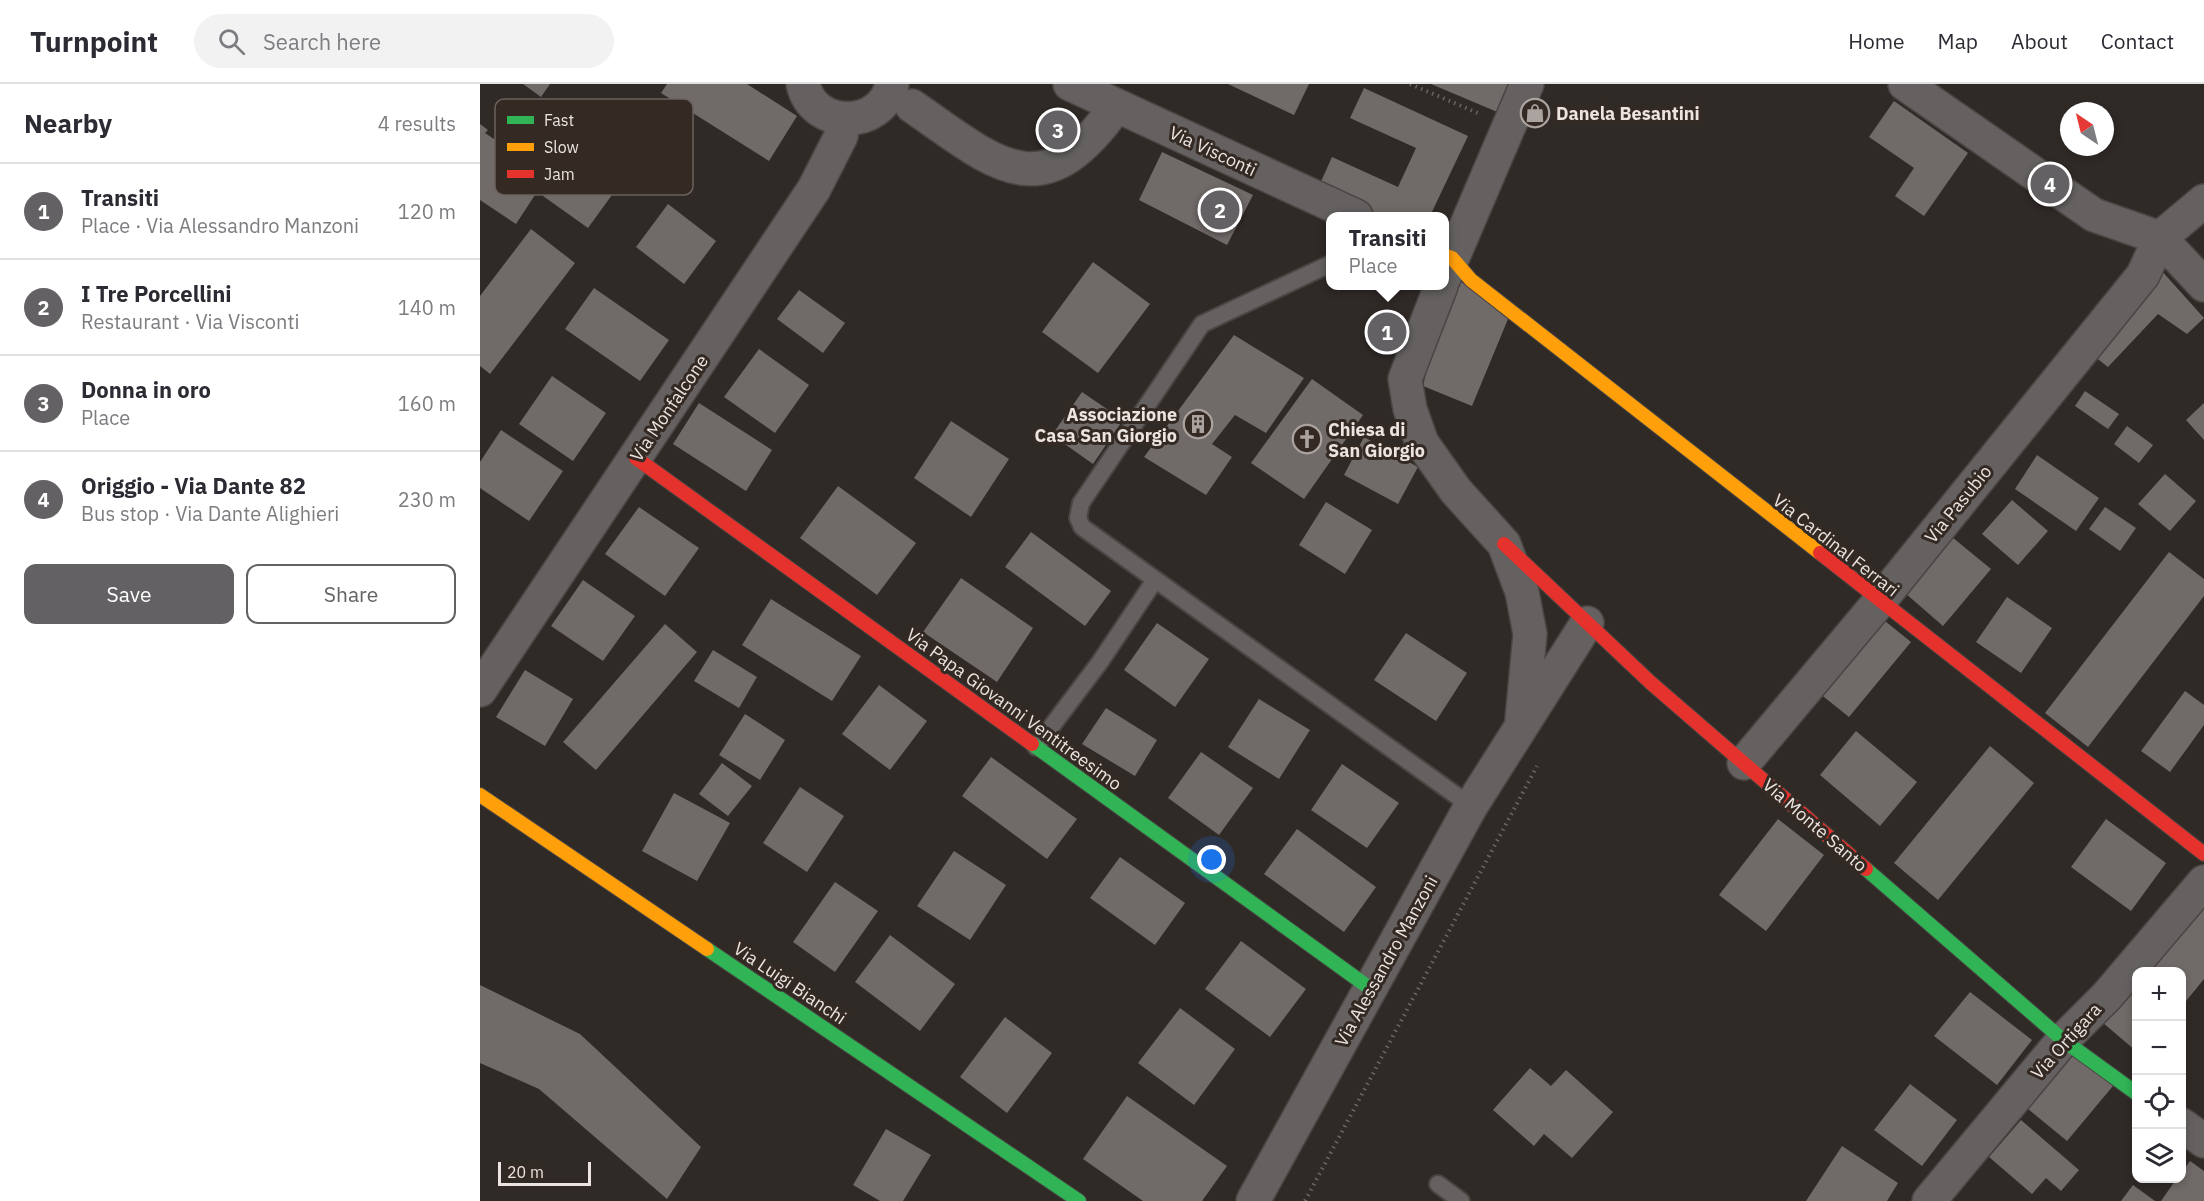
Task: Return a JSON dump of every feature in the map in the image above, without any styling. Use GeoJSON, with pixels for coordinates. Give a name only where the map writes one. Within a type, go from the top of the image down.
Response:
{"type":"FeatureCollection","features":[{"type":"Feature","properties":{"kind":"street"},"geometry":{"type":"LineString","coordinates":[[803,84],[810,101],[820,110],[844,120],[872,113],[883,103],[902,95],[980,153],[1017,170],[1039,170],[1068,155],[1099,130],[1116,106]]}},
{"type":"Feature","properties":{"kind":"street","name":"Via Visconti"},"geometry":{"type":"LineString","coordinates":[[1070,84],[1347,212]]}},
{"type":"Feature","properties":{"kind":"street","name":"Via Alessandro Manzoni"},"geometry":{"type":"LineString","coordinates":[[1449,260],[1527,84]]}},
{"type":"Feature","properties":{"kind":"street"},"geometry":{"type":"LineString","coordinates":[[1905,84],[2094,215],[2160,238],[2204,285]]}},
{"type":"Feature","properties":{"kind":"street","name":"Via Monfalcone"},"geometry":{"type":"LineString","coordinates":[[480,690],[814,189],[841,136],[844,120]]}},
{"type":"Feature","properties":{"kind":"street"},"geometry":{"type":"LineString","coordinates":[[2160,238],[2204,201]]}},
{"type":"Feature","properties":{"kind":"street","name":"Via Pasubio"},"geometry":{"type":"LineString","coordinates":[[1743,763],[1879,602],[2143,275],[2160,238]]}},
{"type":"Feature","properties":{"kind":"street","name":"Via Cardinal Ferrari"},"geometry":{"type":"LineString","coordinates":[[1449,271],[1471,280],[2204,855]]}},
{"type":"Feature","properties":{"kind":"street","name":"Via Alessandro Manzoni"},"geometry":{"type":"LineString","coordinates":[[1437,290],[1405,379],[1410,409],[1422,443],[1456,491],[1504,544],[1522,592],[1530,634],[1522,723]]}},
{"type":"Feature","properties":{"kind":"street","name":"Via Papa Giovanni Ventitreesimo"},"geometry":{"type":"LineString","coordinates":[[636,458],[1371,989]]}},
{"type":"Feature","properties":{"kind":"street","name":"Via Monte Santo"},"geometry":{"type":"LineString","coordinates":[[1504,544],[1651,683],[1743,763],[2063,1040],[2132,1089]]}},
{"type":"Feature","properties":{"kind":"street","name":"Via Alessandro Manzoni"},"geometry":{"type":"LineString","coordinates":[[1253,1201],[1471,806],[1587,623]]}},
{"type":"Feature","properties":{"kind":"street","name":"Via Luigi Bianchi"},"geometry":{"type":"LineString","coordinates":[[480,795],[1079,1201]]}},
{"type":"Feature","properties":{"kind":"street","name":"Via Ortigara"},"geometry":{"type":"LineString","coordinates":[[1929,1201],[2063,1040],[2107,996],[2204,882]]}},
{"type":"Feature","properties":{"kind":"street"},"geometry":{"type":"LineString","coordinates":[[2186,1128],[2204,1141]]}},
{"type":"Feature","properties":{"kind":"lane"},"geometry":{"type":"LineString","coordinates":[[1326,266],[1202,324],[1082,503],[1078,518],[1082,527],[1471,806]]}},
{"type":"Feature","properties":{"kind":"lane"},"geometry":{"type":"LineString","coordinates":[[1036,747],[1100,662],[1155,580]]}},
{"type":"Feature","properties":{"kind":"lane"},"geometry":{"type":"LineString","coordinates":[[1438,1184],[1461,1201]]}},
{"type":"Feature","properties":{"kind":"path"},"geometry":{"type":"LineString","coordinates":[[1410,84],[1508,126]]}},
{"type":"Feature","properties":{"kind":"path"},"geometry":{"type":"LineString","coordinates":[[1305,1201],[1538,765]]}},
{"type":"Feature","properties":{"kind":"building"},"geometry":{"type":"Polygon","coordinates":[[[523,84],[550,84],[541,97],[523,84]]]}},
{"type":"Feature","properties":{"kind":"building"},"geometry":{"type":"Polygon","coordinates":[[[667,84],[747,84],[797,116],[769,161],[693,113],[693,99],[671,99],[661,93],[667,84]]]}},
{"type":"Feature","properties":{"kind":"building"},"geometry":{"type":"Polygon","coordinates":[[[1228,84],[1309,84],[1294,115],[1228,84]]]}},
{"type":"Feature","properties":{"kind":"building"},"geometry":{"type":"Polygon","coordinates":[[[1431,84],[1515,84],[1502,114],[1431,84]]]}},
{"type":"Feature","properties":{"kind":"building"},"geometry":{"type":"Polygon","coordinates":[[[1364,88],[1468,136],[1432,212],[1372,212],[1318,188],[1332,157],[1398,187],[1416,148],[1350,118],[1364,88]]]}},
{"type":"Feature","properties":{"kind":"building"},"geometry":{"type":"Polygon","coordinates":[[[1894,101],[1968,153],[1924,216],[1895,196],[1914,168],[1869,137],[1894,101]]]}},
{"type":"Feature","properties":{"kind":"building"},"geometry":{"type":"Polygon","coordinates":[[[480,124],[488,130],[485,133],[495,140],[495,195],[535,195],[516,224],[480,200],[480,124]]]}},
{"type":"Feature","properties":{"kind":"building"},"geometry":{"type":"Polygon","coordinates":[[[1162,152],[1253,195],[1227,245],[1139,200],[1162,152]]]}},
{"type":"Feature","properties":{"kind":"building"},"geometry":{"type":"Polygon","coordinates":[[[544,195],[612,195],[588,228],[544,195]]]}},
{"type":"Feature","properties":{"kind":"building"},"geometry":{"type":"Polygon","coordinates":[[[668,204],[716,241],[684,284],[636,247],[668,204]]]}},
{"type":"Feature","properties":{"kind":"building"},"geometry":{"type":"Polygon","coordinates":[[[531,229],[575,263],[490,374],[480,366],[480,296],[531,229]]]}},
{"type":"Feature","properties":{"kind":"building"},"geometry":{"type":"Polygon","coordinates":[[[1093,262],[1150,304],[1098,373],[1042,332],[1093,262]]]}},
{"type":"Feature","properties":{"kind":"building"},"geometry":{"type":"Polygon","coordinates":[[[2160,269],[2204,318],[2187,334],[2158,314],[2108,367],[2090,353],[2160,269]]]}},
{"type":"Feature","properties":{"kind":"building"},"geometry":{"type":"Polygon","coordinates":[[[1459,280],[1508,319],[1472,406],[1423,386],[1428,364],[1459,280]]]}},
{"type":"Feature","properties":{"kind":"building"},"geometry":{"type":"Polygon","coordinates":[[[594,288],[669,340],[640,381],[565,329],[594,288]]]}},
{"type":"Feature","properties":{"kind":"building"},"geometry":{"type":"Polygon","coordinates":[[[799,290],[845,323],[823,353],[777,319],[799,290]]]}},
{"type":"Feature","properties":{"kind":"building","name":"Associazione Casa San Giorgio"},"geometry":{"type":"Polygon","coordinates":[[[1234,335],[1304,378],[1266,433],[1235,415],[1212,444],[1232,457],[1206,495],[1144,457],[1234,335]]]}},
{"type":"Feature","properties":{"kind":"building"},"geometry":{"type":"Polygon","coordinates":[[[759,349],[809,385],[775,433],[724,397],[759,349]]]}},
{"type":"Feature","properties":{"kind":"building"},"geometry":{"type":"Polygon","coordinates":[[[552,376],[606,413],[573,461],[519,424],[552,376]]]}},
{"type":"Feature","properties":{"kind":"building","name":"Chiesa di San Giorgio"},"geometry":{"type":"Polygon","coordinates":[[[1312,379],[1363,415],[1304,499],[1251,463],[1312,379]]]}},
{"type":"Feature","properties":{"kind":"building"},"geometry":{"type":"Polygon","coordinates":[[[2085,391],[2119,414],[2108,429],[2075,406],[2085,391]]]}},
{"type":"Feature","properties":{"kind":"building"},"geometry":{"type":"Polygon","coordinates":[[[1082,392],[1123,420],[1093,464],[1052,435],[1082,392]]]}},
{"type":"Feature","properties":{"kind":"building"},"geometry":{"type":"Polygon","coordinates":[[[699,403],[772,450],[746,491],[673,444],[699,403]]]}},
{"type":"Feature","properties":{"kind":"building"},"geometry":{"type":"Polygon","coordinates":[[[2204,403],[2204,440],[2186,420],[2204,403]]]}},
{"type":"Feature","properties":{"kind":"building"},"geometry":{"type":"Polygon","coordinates":[[[951,421],[1009,459],[971,517],[914,478],[951,421]]]}},
{"type":"Feature","properties":{"kind":"building"},"geometry":{"type":"Polygon","coordinates":[[[2127,426],[2153,445],[2139,463],[2114,444],[2127,426]]]}},
{"type":"Feature","properties":{"kind":"building"},"geometry":{"type":"Polygon","coordinates":[[[501,430],[563,471],[529,521],[480,488],[480,462],[501,430]]]}},
{"type":"Feature","properties":{"kind":"building"},"geometry":{"type":"Polygon","coordinates":[[[1364,437],[1418,467],[1398,504],[1344,475],[1364,437]]]}},
{"type":"Feature","properties":{"kind":"building"},"geometry":{"type":"Polygon","coordinates":[[[2037,455],[2099,498],[2076,531],[2015,489],[2037,455]]]}},
{"type":"Feature","properties":{"kind":"building"},"geometry":{"type":"Polygon","coordinates":[[[2165,474],[2196,501],[2170,531],[2138,504],[2165,474]]]}},
{"type":"Feature","properties":{"kind":"building"},"geometry":{"type":"Polygon","coordinates":[[[838,486],[916,543],[877,595],[800,538],[838,486]]]}},
{"type":"Feature","properties":{"kind":"building"},"geometry":{"type":"Polygon","coordinates":[[[2012,500],[2048,531],[2018,565],[1982,534],[2012,500]]]}},
{"type":"Feature","properties":{"kind":"building"},"geometry":{"type":"Polygon","coordinates":[[[1326,502],[1372,530],[1345,574],[1299,545],[1326,502]]]}},
{"type":"Feature","properties":{"kind":"building"},"geometry":{"type":"Polygon","coordinates":[[[639,507],[699,548],[665,596],[605,554],[639,507]]]}},
{"type":"Feature","properties":{"kind":"building"},"geometry":{"type":"Polygon","coordinates":[[[2105,507],[2136,528],[2120,551],[2089,529],[2105,507]]]}},
{"type":"Feature","properties":{"kind":"building"},"geometry":{"type":"Polygon","coordinates":[[[1031,532],[1111,591],[1085,626],[1005,567],[1031,532]]]}},
{"type":"Feature","properties":{"kind":"building"},"geometry":{"type":"Polygon","coordinates":[[[1952,537],[1991,569],[1943,626],[1905,593],[1952,537]]]}},
{"type":"Feature","properties":{"kind":"building"},"geometry":{"type":"Polygon","coordinates":[[[2169,552],[2204,579],[2204,596],[2088,747],[2045,713],[2169,552]]]}},
{"type":"Feature","properties":{"kind":"building"},"geometry":{"type":"Polygon","coordinates":[[[961,578],[1033,628],[997,682],[923,632],[961,578]]]}},
{"type":"Feature","properties":{"kind":"building"},"geometry":{"type":"Polygon","coordinates":[[[583,580],[635,616],[603,661],[551,626],[583,580]]]}},
{"type":"Feature","properties":{"kind":"building"},"geometry":{"type":"Polygon","coordinates":[[[2007,597],[2052,628],[2021,673],[1976,642],[2007,597]]]}},
{"type":"Feature","properties":{"kind":"building"},"geometry":{"type":"Polygon","coordinates":[[[771,599],[861,656],[832,701],[742,645],[771,599]]]}},
{"type":"Feature","properties":{"kind":"building"},"geometry":{"type":"Polygon","coordinates":[[[1880,617],[1911,642],[1849,717],[1819,693],[1880,617]]]}},
{"type":"Feature","properties":{"kind":"building"},"geometry":{"type":"Polygon","coordinates":[[[1157,623],[1209,659],[1175,707],[1124,670],[1157,623]]]}},
{"type":"Feature","properties":{"kind":"building"},"geometry":{"type":"Polygon","coordinates":[[[665,624],[697,652],[596,770],[563,742],[665,624]]]}},
{"type":"Feature","properties":{"kind":"building"},"geometry":{"type":"Polygon","coordinates":[[[1406,633],[1467,673],[1436,721],[1374,680],[1406,633]]]}},
{"type":"Feature","properties":{"kind":"building"},"geometry":{"type":"Polygon","coordinates":[[[713,650],[757,677],[739,708],[694,681],[713,650]]]}},
{"type":"Feature","properties":{"kind":"building"},"geometry":{"type":"Polygon","coordinates":[[[525,670],[573,699],[545,746],[496,717],[525,670]]]}},
{"type":"Feature","properties":{"kind":"building"},"geometry":{"type":"Polygon","coordinates":[[[879,685],[927,721],[890,770],[842,734],[879,685]]]}},
{"type":"Feature","properties":{"kind":"building"},"geometry":{"type":"Polygon","coordinates":[[[2185,691],[2204,705],[2204,725],[2170,772],[2141,751],[2185,691]]]}},
{"type":"Feature","properties":{"kind":"building"},"geometry":{"type":"Polygon","coordinates":[[[1259,699],[1310,730],[1279,779],[1228,747],[1259,699]]]}},
{"type":"Feature","properties":{"kind":"building"},"geometry":{"type":"Polygon","coordinates":[[[1106,708],[1157,740],[1135,776],[1082,744],[1106,708]]]}},
{"type":"Feature","properties":{"kind":"building"},"geometry":{"type":"Polygon","coordinates":[[[745,714],[785,740],[760,780],[719,755],[745,714]]]}},
{"type":"Feature","properties":{"kind":"building"},"geometry":{"type":"Polygon","coordinates":[[[1856,731],[1917,782],[1880,826],[1820,775],[1856,731]]]}},
{"type":"Feature","properties":{"kind":"building"},"geometry":{"type":"Polygon","coordinates":[[[1990,746],[2034,783],[1938,900],[1894,863],[1990,746]]]}},
{"type":"Feature","properties":{"kind":"building"},"geometry":{"type":"Polygon","coordinates":[[[1201,752],[1253,788],[1219,835],[1168,798],[1201,752]]]}},
{"type":"Feature","properties":{"kind":"building"},"geometry":{"type":"Polygon","coordinates":[[[991,757],[1077,819],[1047,859],[962,796],[991,757]]]}},
{"type":"Feature","properties":{"kind":"building"},"geometry":{"type":"Polygon","coordinates":[[[722,763],[752,786],[728,816],[699,794],[722,763]]]}},
{"type":"Feature","properties":{"kind":"building"},"geometry":{"type":"Polygon","coordinates":[[[1342,764],[1399,803],[1367,848],[1311,810],[1342,764]]]}},
{"type":"Feature","properties":{"kind":"building"},"geometry":{"type":"Polygon","coordinates":[[[800,787],[844,816],[807,872],[763,843],[800,787]]]}},
{"type":"Feature","properties":{"kind":"building"},"geometry":{"type":"Polygon","coordinates":[[[674,793],[730,823],[697,881],[642,851],[674,793]]]}},
{"type":"Feature","properties":{"kind":"building"},"geometry":{"type":"Polygon","coordinates":[[[1778,819],[1824,855],[1766,931],[1719,895],[1778,819]]]}},
{"type":"Feature","properties":{"kind":"building"},"geometry":{"type":"Polygon","coordinates":[[[2106,819],[2166,863],[2131,911],[2071,867],[2106,819]]]}},
{"type":"Feature","properties":{"kind":"building"},"geometry":{"type":"Polygon","coordinates":[[[1297,829],[1376,887],[1344,932],[1264,874],[1297,829]]]}},
{"type":"Feature","properties":{"kind":"building"},"geometry":{"type":"Polygon","coordinates":[[[954,851],[1006,885],[970,940],[917,906],[954,851]]]}},
{"type":"Feature","properties":{"kind":"building"},"geometry":{"type":"Polygon","coordinates":[[[1120,857],[1185,903],[1155,945],[1090,898],[1120,857]]]}},
{"type":"Feature","properties":{"kind":"building"},"geometry":{"type":"Polygon","coordinates":[[[835,882],[878,911],[835,972],[793,942],[835,882]]]}},
{"type":"Feature","properties":{"kind":"building"},"geometry":{"type":"Polygon","coordinates":[[[2201,905],[2204,908],[2204,979],[2186,1001],[2186,967],[2149,967],[2201,905]]]}},
{"type":"Feature","properties":{"kind":"building"},"geometry":{"type":"Polygon","coordinates":[[[890,935],[955,984],[920,1031],[855,982],[890,935]]]}},
{"type":"Feature","properties":{"kind":"building"},"geometry":{"type":"Polygon","coordinates":[[[1241,941],[1306,989],[1270,1037],[1205,989],[1241,941]]]}},
{"type":"Feature","properties":{"kind":"building"},"geometry":{"type":"Polygon","coordinates":[[[480,985],[580,1034],[701,1147],[667,1199],[539,1089],[480,1063],[480,985]]]}},
{"type":"Feature","properties":{"kind":"building"},"geometry":{"type":"Polygon","coordinates":[[[2132,986],[2132,1048],[2102,1022],[2132,986]]]}},
{"type":"Feature","properties":{"kind":"building"},"geometry":{"type":"Polygon","coordinates":[[[1970,992],[2032,1040],[1997,1085],[1934,1036],[1970,992]]]}},
{"type":"Feature","properties":{"kind":"building"},"geometry":{"type":"Polygon","coordinates":[[[1180,1008],[1235,1049],[1194,1105],[1138,1063],[1180,1008]]]}},
{"type":"Feature","properties":{"kind":"building"},"geometry":{"type":"Polygon","coordinates":[[[1005,1017],[1052,1053],[1007,1113],[960,1077],[1005,1017]]]}},
{"type":"Feature","properties":{"kind":"building"},"geometry":{"type":"Polygon","coordinates":[[[2075,1053],[2113,1086],[2067,1141],[2028,1109],[2075,1053]]]}},
{"type":"Feature","properties":{"kind":"building"},"geometry":{"type":"Polygon","coordinates":[[[1530,1068],[1551,1086],[1566,1070],[1613,1112],[1572,1158],[1544,1134],[1534,1146],[1493,1110],[1530,1068]]]}},
{"type":"Feature","properties":{"kind":"building"},"geometry":{"type":"Polygon","coordinates":[[[1910,1084],[1957,1120],[1922,1166],[1874,1130],[1910,1084]]]}},
{"type":"Feature","properties":{"kind":"building"},"geometry":{"type":"Polygon","coordinates":[[[1127,1096],[1227,1166],[1202,1201],[1143,1201],[1083,1159],[1127,1096]]]}},
{"type":"Feature","properties":{"kind":"building"},"geometry":{"type":"Polygon","coordinates":[[[2021,1120],[2079,1170],[2061,1191],[2046,1178],[2032,1194],[1989,1157],[2021,1120]]]}},
{"type":"Feature","properties":{"kind":"building"},"geometry":{"type":"Polygon","coordinates":[[[886,1129],[931,1155],[903,1201],[880,1201],[853,1185],[886,1129]]]}},
{"type":"Feature","properties":{"kind":"building"},"geometry":{"type":"Polygon","coordinates":[[[1842,1146],[1898,1183],[1887,1201],[1806,1201],[1842,1146]]]}},
{"type":"Feature","properties":{"kind":"building"},"geometry":{"type":"Polygon","coordinates":[[[2190,1161],[2204,1171],[2204,1201],[2161,1201],[2174,1183],[2186,1183],[2186,1166],[2190,1161]]]}},
{"type":"Feature","properties":{"kind":"building"},"geometry":{"type":"Polygon","coordinates":[[[2133,1185],[2155,1201],[2121,1201],[2133,1185]]]}},
{"type":"Feature","properties":{"kind":"traffic: fast"},"geometry":{"type":"LineString","coordinates":[[1032,744],[1371,989]]}},
{"type":"Feature","properties":{"kind":"traffic: fast"},"geometry":{"type":"LineString","coordinates":[[1866,869],[2063,1040],[2132,1090]]}},
{"type":"Feature","properties":{"kind":"traffic: fast"},"geometry":{"type":"LineString","coordinates":[[707,949],[1079,1201]]}},
{"type":"Feature","properties":{"kind":"traffic: slow"},"geometry":{"type":"LineString","coordinates":[[1449,257],[1471,280],[1820,553]]}},
{"type":"Feature","properties":{"kind":"traffic: slow"},"geometry":{"type":"LineString","coordinates":[[480,795],[707,949]]}},
{"type":"Feature","properties":{"kind":"traffic: jam"},"geometry":{"type":"LineString","coordinates":[[636,458],[1032,744]]}},
{"type":"Feature","properties":{"kind":"traffic: jam"},"geometry":{"type":"LineString","coordinates":[[1504,544],[1651,683],[1866,869]]}},
{"type":"Feature","properties":{"kind":"traffic: jam"},"geometry":{"type":"LineString","coordinates":[[1820,553],[2204,854]]}},
{"type":"Feature","properties":{"kind":"place","name":"Danela Besantini"},"geometry":{"type":"Point","coordinates":[1535,113]}},
{"type":"Feature","properties":{"kind":"place","name":"Donna in oro"},"geometry":{"type":"Point","coordinates":[1058,130]}},
{"type":"Feature","properties":{"kind":"place","name":"Origgio - Via Dante 82"},"geometry":{"type":"Point","coordinates":[2050,184]}},
{"type":"Feature","properties":{"kind":"place","name":"I Tre Porcellini"},"geometry":{"type":"Point","coordinates":[1220,210]}},
{"type":"Feature","properties":{"kind":"place","name":"Transiti"},"geometry":{"type":"Point","coordinates":[1387,332]}},
{"type":"Feature","properties":{"kind":"place","name":"Associazione Casa San Giorgio"},"geometry":{"type":"Point","coordinates":[1198,424]}},
{"type":"Feature","properties":{"kind":"place","name":"Chiesa di San Giorgio"},"geometry":{"type":"Point","coordinates":[1307,439]}}]}
